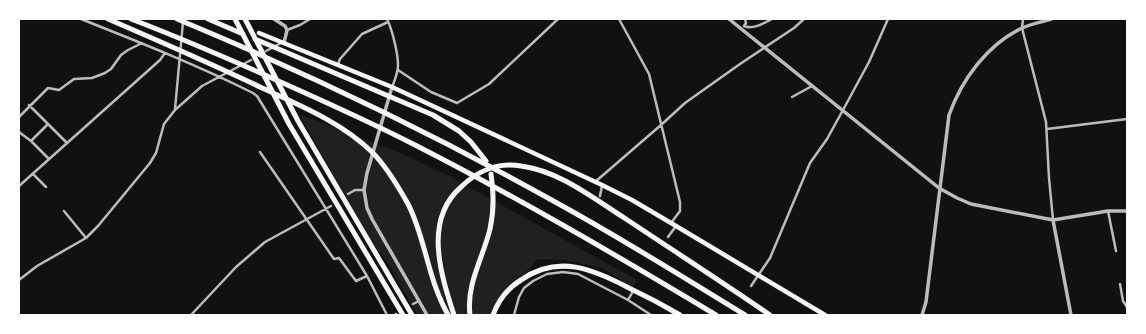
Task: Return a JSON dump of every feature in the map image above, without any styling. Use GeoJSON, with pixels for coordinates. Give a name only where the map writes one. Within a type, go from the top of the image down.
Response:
{"type":"FeatureCollection","features":[{"type":"Feature","properties":{"kind":"highway"},"geometry":{"type":"LineString","coordinates":[[108,19],[198,58],[325,118],[344,129],[372,152],[382,164],[408,204],[416,224],[431,274],[448,315]]}},
{"type":"Feature","properties":{"kind":"highway"},"geometry":{"type":"LineString","coordinates":[[131,19],[225,57],[313,96],[418,146],[648,274],[716,315]]}},
{"type":"Feature","properties":{"kind":"highway"},"geometry":{"type":"LineString","coordinates":[[177,19],[304,74],[374,107],[476,159],[558,203],[745,315]]}},
{"type":"Feature","properties":{"kind":"highway"},"geometry":{"type":"LineString","coordinates":[[208,19],[433,115],[459,131],[471,142],[486,161]]}},
{"type":"Feature","properties":{"kind":"highway"},"geometry":{"type":"LineString","coordinates":[[235,19],[289,124],[403,315]]}},
{"type":"Feature","properties":{"kind":"highway"},"geometry":{"type":"LineString","coordinates":[[245,19],[298,121],[412,315]]}},
{"type":"Feature","properties":{"kind":"highway"},"geometry":{"type":"LineString","coordinates":[[454,315],[440,264],[438,245],[442,216],[447,204],[456,191],[478,172],[494,167],[510,165],[540,171],[566,182],[699,266],[770,315]]}},
{"type":"Feature","properties":{"kind":"highway"},"geometry":{"type":"LineString","coordinates":[[470,315],[471,291],[475,271],[490,229],[493,208],[493,186],[491,174]]}},
{"type":"Feature","properties":{"kind":"highway"},"geometry":{"type":"LineString","coordinates":[[493,315],[501,299],[509,289],[527,275],[552,266],[569,266],[589,269],[608,277],[680,315]]}},
{"type":"Feature","properties":{"kind":"main road"},"geometry":{"type":"LineString","coordinates":[[260,33],[392,87],[632,200],[825,315]]}},
{"type":"Feature","properties":{"kind":"street"},"geometry":{"type":"LineString","coordinates":[[80,19],[179,58],[220,76],[257,96],[367,276],[387,315]]}},
{"type":"Feature","properties":{"kind":"street"},"geometry":{"type":"LineString","coordinates":[[175,110],[183,19]]}},
{"type":"Feature","properties":{"kind":"street"},"geometry":{"type":"LineString","coordinates":[[274,19],[285,26],[288,30]]}},
{"type":"Feature","properties":{"kind":"street"},"geometry":{"type":"LineString","coordinates":[[266,51],[283,43],[288,30],[310,19]]}},
{"type":"Feature","properties":{"kind":"street"},"geometry":{"type":"LineString","coordinates":[[398,70],[431,92],[457,103],[489,84],[558,19]]}},
{"type":"Feature","properties":{"kind":"street"},"geometry":{"type":"LineString","coordinates":[[620,19],[649,74],[661,126],[675,176],[681,206],[668,237]]}},
{"type":"Feature","properties":{"kind":"street"},"geometry":{"type":"LineString","coordinates":[[729,19],[743,28],[765,48],[939,188],[957,198],[971,204],[1054,220],[1108,211],[1127,211]]}},
{"type":"Feature","properties":{"kind":"street"},"geometry":{"type":"LineString","coordinates":[[743,28],[746,24],[745,19]]}},
{"type":"Feature","properties":{"kind":"street"},"geometry":{"type":"LineString","coordinates":[[743,28],[756,26],[772,19]]}},
{"type":"Feature","properties":{"kind":"street"},"geometry":{"type":"LineString","coordinates":[[595,182],[661,126],[685,103],[794,28],[804,19]]}},
{"type":"Feature","properties":{"kind":"street"},"geometry":{"type":"LineString","coordinates":[[752,286],[770,258],[810,163],[827,139],[869,62],[888,19]]}},
{"type":"Feature","properties":{"kind":"street"},"geometry":{"type":"LineString","coordinates":[[1023,19],[1022,28],[1046,122],[1049,178],[1054,220],[1071,315]]}},
{"type":"Feature","properties":{"kind":"street"},"geometry":{"type":"LineString","coordinates":[[922,315],[926,302],[949,115],[954,100],[972,70],[995,46],[1022,28],[1052,19]]}},
{"type":"Feature","properties":{"kind":"street"},"geometry":{"type":"LineString","coordinates":[[338,65],[340,59],[362,34],[387,20],[397,56],[398,70],[367,173],[364,190],[367,208],[372,219],[427,315]]}},
{"type":"Feature","properties":{"kind":"street"},"geometry":{"type":"LineString","coordinates":[[19,117],[29,105],[48,88],[59,90],[74,79],[92,78],[105,74],[111,69],[121,55],[142,43]]}},
{"type":"Feature","properties":{"kind":"street"},"geometry":{"type":"LineString","coordinates":[[19,186],[160,60],[165,53]]}},
{"type":"Feature","properties":{"kind":"street"},"geometry":{"type":"LineString","coordinates":[[19,280],[37,266],[86,238],[98,226],[150,163],[156,153],[164,124],[175,110],[202,86],[251,60]]}},
{"type":"Feature","properties":{"kind":"street"},"geometry":{"type":"LineString","coordinates":[[792,96],[812,86]]}},
{"type":"Feature","properties":{"kind":"street"},"geometry":{"type":"LineString","coordinates":[[29,105],[67,143]]}},
{"type":"Feature","properties":{"kind":"street"},"geometry":{"type":"LineString","coordinates":[[1047,129],[1127,119]]}},
{"type":"Feature","properties":{"kind":"street"},"geometry":{"type":"LineString","coordinates":[[31,142],[48,124]]}},
{"type":"Feature","properties":{"kind":"street"},"geometry":{"type":"LineString","coordinates":[[19,132],[49,159]]}},
{"type":"Feature","properties":{"kind":"street"},"geometry":{"type":"LineString","coordinates":[[260,152],[334,260],[339,258],[356,281],[367,276]]}},
{"type":"Feature","properties":{"kind":"street"},"geometry":{"type":"LineString","coordinates":[[33,174],[46,187]]}},
{"type":"Feature","properties":{"kind":"street"},"geometry":{"type":"LineString","coordinates":[[600,196],[602,186]]}},
{"type":"Feature","properties":{"kind":"street"},"geometry":{"type":"LineString","coordinates":[[348,194],[356,190],[364,190]]}},
{"type":"Feature","properties":{"kind":"street"},"geometry":{"type":"LineString","coordinates":[[191,315],[236,267],[265,242],[331,206]]}},
{"type":"Feature","properties":{"kind":"street"},"geometry":{"type":"LineString","coordinates":[[64,211],[86,238]]}},
{"type":"Feature","properties":{"kind":"street"},"geometry":{"type":"LineString","coordinates":[[1108,211],[1116,251]]}},
{"type":"Feature","properties":{"kind":"street"},"geometry":{"type":"LineString","coordinates":[[514,315],[519,297],[524,288],[533,281],[547,274],[563,272],[578,273],[628,300],[651,315]]}},
{"type":"Feature","properties":{"kind":"street"},"geometry":{"type":"LineString","coordinates":[[1120,284],[1123,301],[1127,307]]}},
{"type":"Feature","properties":{"kind":"street"},"geometry":{"type":"LineString","coordinates":[[628,300],[632,294]]}},
{"type":"Feature","properties":{"kind":"street"},"geometry":{"type":"LineString","coordinates":[[413,304],[419,300]]}},
{"type":"Feature","properties":{"kind":"shaded area"},"geometry":{"type":"Polygon","coordinates":[[[299,114],[403,154],[451,177],[637,280],[633,287],[602,268],[565,260],[538,259],[493,308],[490,315],[417,315],[389,265],[371,240],[299,114]]]}}]}
